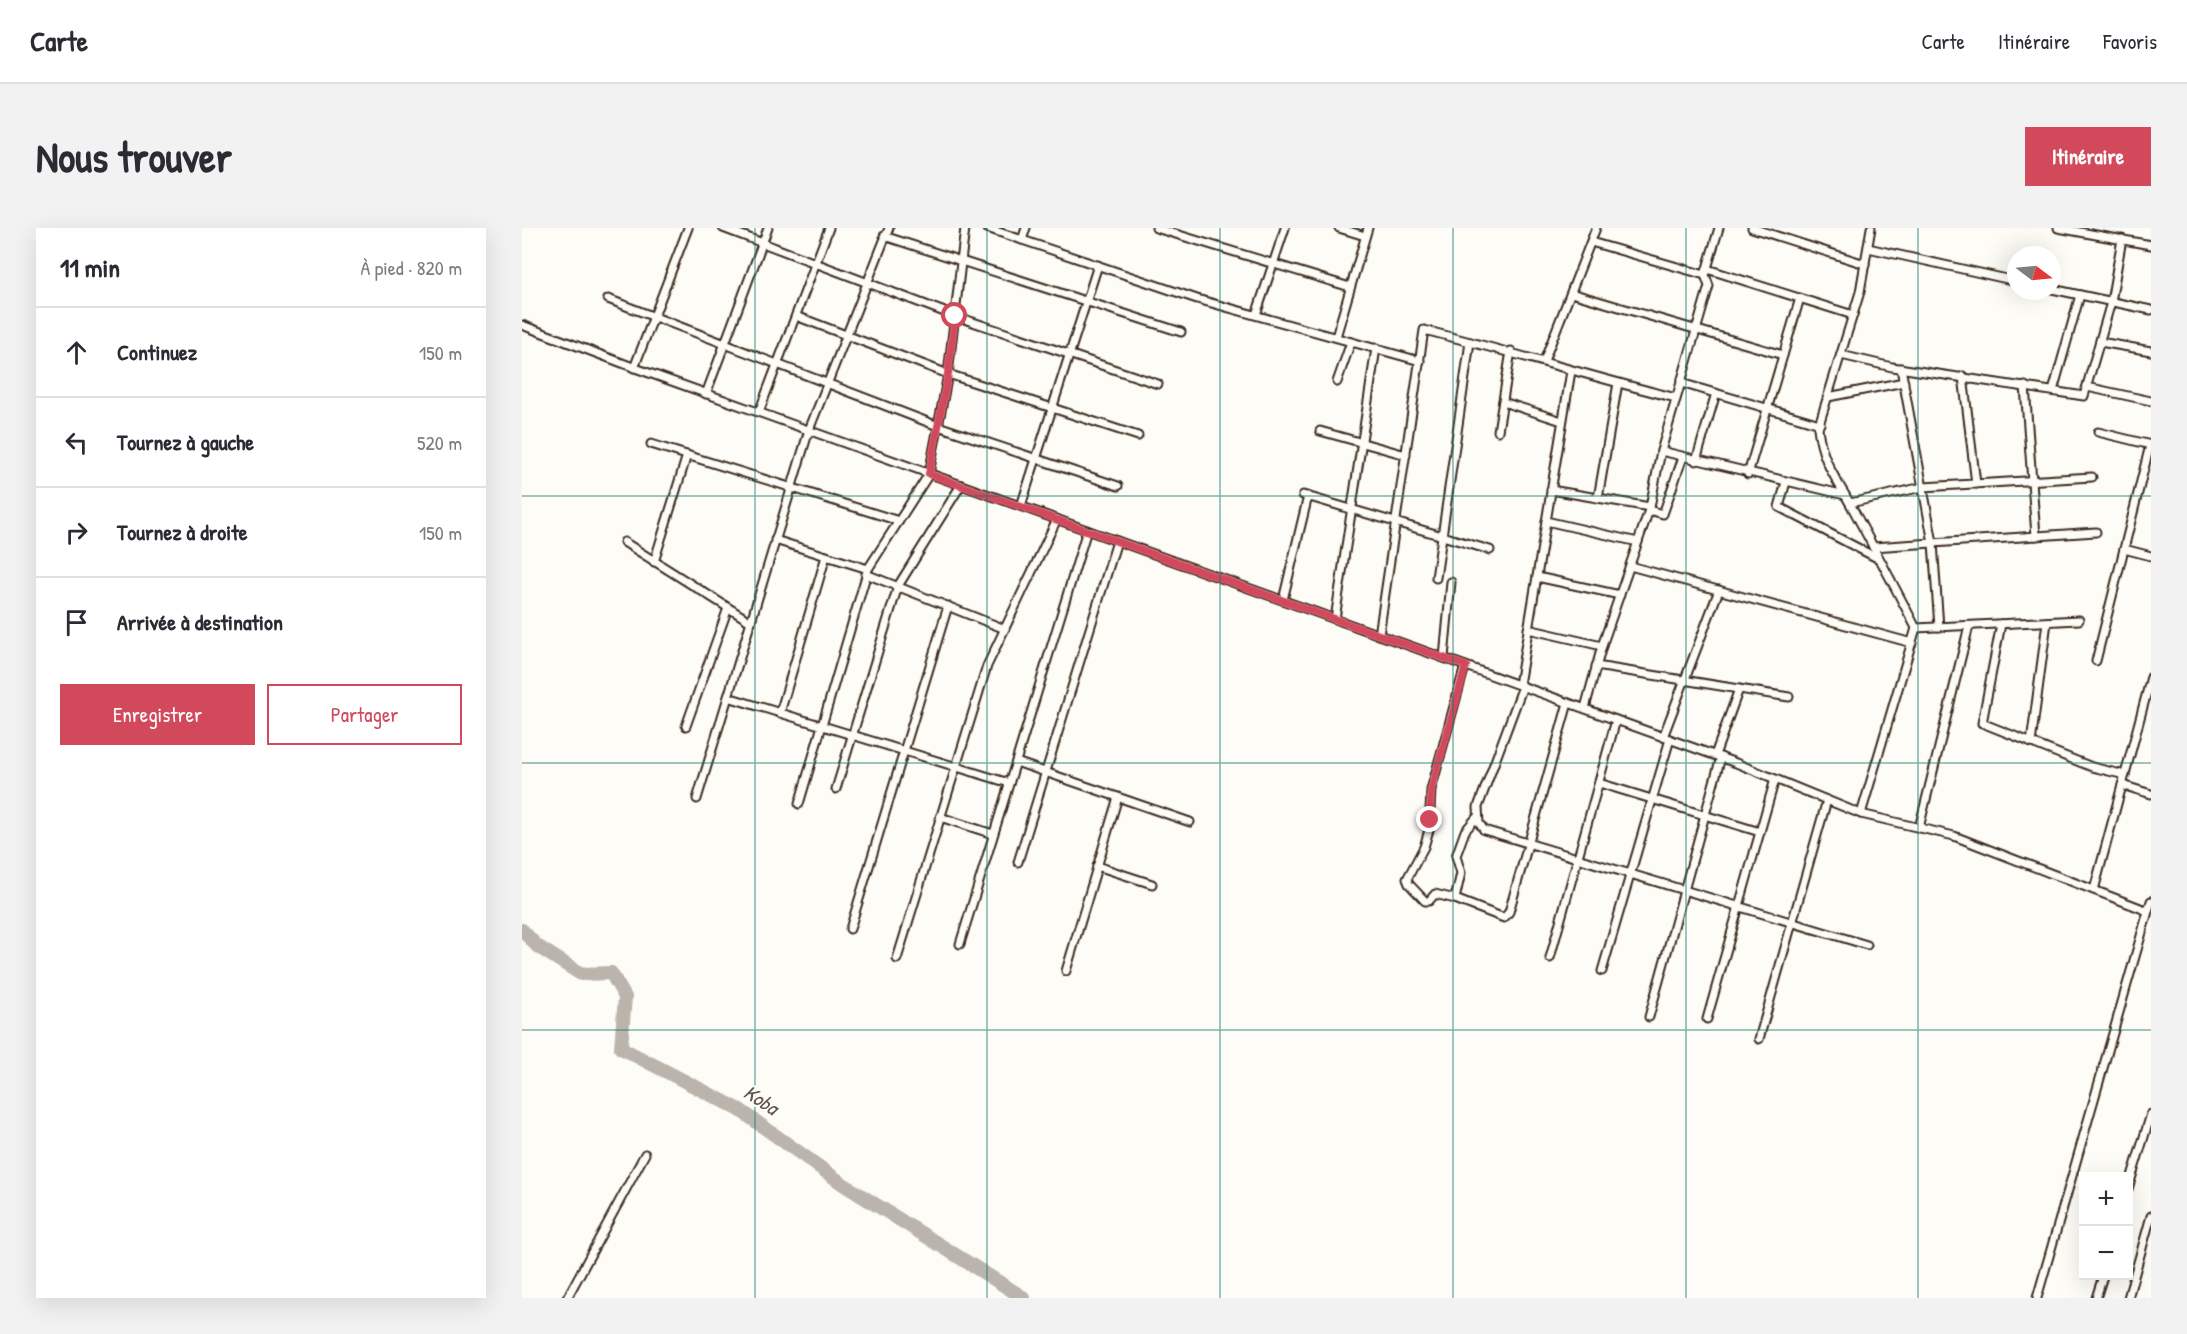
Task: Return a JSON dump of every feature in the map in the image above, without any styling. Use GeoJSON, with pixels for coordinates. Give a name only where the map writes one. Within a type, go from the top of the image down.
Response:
{"type":"FeatureCollection","features":[{"type":"Feature","properties":{"kind":"street"},"geometry":{"type":"LineString","coordinates":[[634,368],[688,228]]}},
{"type":"Feature","properties":{"kind":"street"},"geometry":{"type":"LineString","coordinates":[[723,228],[955,316],[1158,384]]}},
{"type":"Feature","properties":{"kind":"street"},"geometry":{"type":"LineString","coordinates":[[706,394],[768,228]]}},
{"type":"Feature","properties":{"kind":"street"},"geometry":{"type":"LineString","coordinates":[[759,412],[829,228]]}},
{"type":"Feature","properties":{"kind":"street"},"geometry":{"type":"LineString","coordinates":[[697,799],[809,430],[889,228]]}},
{"type":"Feature","properties":{"kind":"street"},"geometry":{"type":"LineString","coordinates":[[799,804],[867,571],[929,474],[948,374],[965,228]]}},
{"type":"Feature","properties":{"kind":"street"},"geometry":{"type":"LineString","coordinates":[[987,228],[1256,315],[1420,361]]}},
{"type":"Feature","properties":{"kind":"street"},"geometry":{"type":"LineString","coordinates":[[1022,240],[1026,228]]}},
{"type":"Feature","properties":{"kind":"street"},"geometry":{"type":"LineString","coordinates":[[1156,228],[1350,287]]}},
{"type":"Feature","properties":{"kind":"street"},"geometry":{"type":"LineString","coordinates":[[1256,315],[1285,228]]}},
{"type":"Feature","properties":{"kind":"street"},"geometry":{"type":"LineString","coordinates":[[1336,337],[1367,232],[1339,228]]}},
{"type":"Feature","properties":{"kind":"street"},"geometry":{"type":"LineString","coordinates":[[1544,362],[1596,228]]}},
{"type":"Feature","properties":{"kind":"street"},"geometry":{"type":"LineString","coordinates":[[1585,708],[1602,646],[1650,509],[1661,452],[1709,286],[1706,272],[1719,228]]}},
{"type":"Feature","properties":{"kind":"street"},"geometry":{"type":"LineString","coordinates":[[1752,228],[1865,264]]}},
{"type":"Feature","properties":{"kind":"street"},"geometry":{"type":"LineString","coordinates":[[1861,814],[1917,628],[1850,503],[1826,466],[1820,447],[1820,424],[1853,315],[1871,228]]}},
{"type":"Feature","properties":{"kind":"street"},"geometry":{"type":"LineString","coordinates":[[2058,228],[2151,244]]}},
{"type":"Feature","properties":{"kind":"street"},"geometry":{"type":"LineString","coordinates":[[884,236],[1181,332]]}},
{"type":"Feature","properties":{"kind":"street"},"geometry":{"type":"LineString","coordinates":[[1841,355],[1901,368],[2084,396],[2112,302],[2122,239]]}},
{"type":"Feature","properties":{"kind":"street"},"geometry":{"type":"LineString","coordinates":[[1591,242],[1800,298],[1853,315]]}},
{"type":"Feature","properties":{"kind":"street"},"geometry":{"type":"LineString","coordinates":[[1868,248],[2007,279]]}},
{"type":"Feature","properties":{"kind":"street"},"geometry":{"type":"LineString","coordinates":[[1021,506],[1098,265]]}},
{"type":"Feature","properties":{"kind":"street"},"geometry":{"type":"LineString","coordinates":[[2061,291],[2151,310]]}},
{"type":"Feature","properties":{"kind":"street"},"geometry":{"type":"LineString","coordinates":[[1571,293],[1783,355]]}},
{"type":"Feature","properties":{"kind":"street"},"geometry":{"type":"LineString","coordinates":[[2053,391],[2080,295]]}},
{"type":"Feature","properties":{"kind":"street"},"geometry":{"type":"LineString","coordinates":[[1748,474],[1800,298]]}},
{"type":"Feature","properties":{"kind":"street"},"geometry":{"type":"LineString","coordinates":[[608,299],[938,426],[1118,486]]}},
{"type":"Feature","properties":{"kind":"street"},"geometry":{"type":"LineString","coordinates":[[795,316],[948,374],[1138,436]]}},
{"type":"Feature","properties":{"kind":"street"},"geometry":{"type":"LineString","coordinates":[[522,325],[706,394],[1718,756],[1861,814],[1954,836],[2148,911]]}},
{"type":"Feature","properties":{"kind":"street"},"geometry":{"type":"LineString","coordinates":[[1379,635],[1424,330],[1511,351],[1570,371],[1676,398]]}},
{"type":"Feature","properties":{"kind":"street"},"geometry":{"type":"LineString","coordinates":[[1337,382],[1351,342]]}},
{"type":"Feature","properties":{"kind":"street"},"geometry":{"type":"LineString","coordinates":[[1436,578],[1470,342]]}},
{"type":"Feature","properties":{"kind":"street"},"geometry":{"type":"LineString","coordinates":[[2100,342],[2151,351]]}},
{"type":"Feature","properties":{"kind":"street"},"geometry":{"type":"LineString","coordinates":[[1335,619],[1376,348]]}},
{"type":"Feature","properties":{"kind":"street"},"geometry":{"type":"LineString","coordinates":[[1498,431],[1511,351]]}},
{"type":"Feature","properties":{"kind":"street"},"geometry":{"type":"LineString","coordinates":[[1901,368],[1934,543],[1939,627]]}},
{"type":"Feature","properties":{"kind":"street"},"geometry":{"type":"LineString","coordinates":[[1455,899],[1461,873],[1456,856],[1465,831],[1477,816],[1478,807],[1521,686],[1528,629],[1570,371]]}},
{"type":"Feature","properties":{"kind":"street"},"geometry":{"type":"LineString","coordinates":[[1963,376],[1976,484]]}},
{"type":"Feature","properties":{"kind":"street"},"geometry":{"type":"LineString","coordinates":[[1828,397],[1904,382]]}},
{"type":"Feature","properties":{"kind":"street"},"geometry":{"type":"LineString","coordinates":[[1598,498],[1618,383]]}},
{"type":"Feature","properties":{"kind":"street"},"geometry":{"type":"LineString","coordinates":[[1681,383],[1820,424]]}},
{"type":"Feature","properties":{"kind":"street"},"geometry":{"type":"LineString","coordinates":[[2025,386],[2036,536]]}},
{"type":"Feature","properties":{"kind":"street"},"geometry":{"type":"LineString","coordinates":[[2087,387],[2151,401]]}},
{"type":"Feature","properties":{"kind":"street"},"geometry":{"type":"LineString","coordinates":[[1696,461],[1716,393]]}},
{"type":"Feature","properties":{"kind":"street"},"geometry":{"type":"LineString","coordinates":[[1503,402],[1562,422]]}},
{"type":"Feature","properties":{"kind":"street"},"geometry":{"type":"LineString","coordinates":[[1320,431],[1406,455]]}},
{"type":"Feature","properties":{"kind":"street"},"geometry":{"type":"LineString","coordinates":[[2096,661],[2151,445],[2098,432]]}},
{"type":"Feature","properties":{"kind":"street"},"geometry":{"type":"LineString","coordinates":[[651,444],[899,521]]}},
{"type":"Feature","properties":{"kind":"street"},"geometry":{"type":"LineString","coordinates":[[1661,452],[1845,495]]}},
{"type":"Feature","properties":{"kind":"street"},"geometry":{"type":"LineString","coordinates":[[654,562],[687,455]]}},
{"type":"Feature","properties":{"kind":"street"},"geometry":{"type":"LineString","coordinates":[[1551,490],[1650,509],[1663,514],[1683,457]]}},
{"type":"Feature","properties":{"kind":"street"},"geometry":{"type":"LineString","coordinates":[[1850,503],[1923,487],[2092,477]]}},
{"type":"Feature","properties":{"kind":"street"},"geometry":{"type":"LineString","coordinates":[[1786,482],[1779,507],[1880,560]]}},
{"type":"Feature","properties":{"kind":"street"},"geometry":{"type":"LineString","coordinates":[[836,789],[898,586],[961,485]]}},
{"type":"Feature","properties":{"kind":"street"},"geometry":{"type":"LineString","coordinates":[[1283,600],[1306,495],[1490,550]]}},
{"type":"Feature","properties":{"kind":"street"},"geometry":{"type":"LineString","coordinates":[[897,959],[987,666],[1057,519]]}},
{"type":"Feature","properties":{"kind":"street"},"geometry":{"type":"LineString","coordinates":[[1546,520],[1638,542]]}},
{"type":"Feature","properties":{"kind":"street"},"geometry":{"type":"LineString","coordinates":[[960,944],[1087,530]]}},
{"type":"Feature","properties":{"kind":"street"},"geometry":{"type":"LineString","coordinates":[[1873,547],[2096,532]]}},
{"type":"Feature","properties":{"kind":"street"},"geometry":{"type":"LineString","coordinates":[[776,540],[867,571],[898,586],[1005,629]]}},
{"type":"Feature","properties":{"kind":"street"},"geometry":{"type":"LineString","coordinates":[[1018,862],[1117,541]]}},
{"type":"Feature","properties":{"kind":"street"},"geometry":{"type":"LineString","coordinates":[[624,543],[751,622]]}},
{"type":"Feature","properties":{"kind":"street"},"geometry":{"type":"LineString","coordinates":[[2124,549],[2151,556]]}},
{"type":"Feature","properties":{"kind":"street"},"geometry":{"type":"LineString","coordinates":[[780,713],[826,556]]}},
{"type":"Feature","properties":{"kind":"street"},"geometry":{"type":"LineString","coordinates":[[1630,566],[1912,643]]}},
{"type":"Feature","properties":{"kind":"street"},"geometry":{"type":"LineString","coordinates":[[1537,576],[1620,595]]}},
{"type":"Feature","properties":{"kind":"street"},"geometry":{"type":"LineString","coordinates":[[1444,658],[1451,582]]}},
{"type":"Feature","properties":{"kind":"street"},"geometry":{"type":"LineString","coordinates":[[1602,971],[1652,800],[1667,738],[1685,680],[1719,590]]}},
{"type":"Feature","properties":{"kind":"street"},"geometry":{"type":"LineString","coordinates":[[850,929],[948,606]]}},
{"type":"Feature","properties":{"kind":"street"},"geometry":{"type":"LineString","coordinates":[[686,726],[728,608]]}},
{"type":"Feature","properties":{"kind":"street"},"geometry":{"type":"LineString","coordinates":[[1917,628],[2079,620]]}},
{"type":"Feature","properties":{"kind":"street"},"geometry":{"type":"LineString","coordinates":[[2031,743],[2047,622]]}},
{"type":"Feature","properties":{"kind":"street"},"geometry":{"type":"LineString","coordinates":[[2001,624],[1982,723],[2092,767],[2125,775]]}},
{"type":"Feature","properties":{"kind":"street"},"geometry":{"type":"LineString","coordinates":[[1919,828],[1970,626]]}},
{"type":"Feature","properties":{"kind":"street"},"geometry":{"type":"LineString","coordinates":[[1528,629],[1602,646]]}},
{"type":"Feature","properties":{"kind":"street"},"geometry":{"type":"LineString","coordinates":[[1466,666],[1431,790],[1429,830],[1424,847],[1407,879],[1425,901],[1429,901],[1436,894],[1455,899],[1497,917],[1507,916],[1530,844],[1568,703]]}},
{"type":"Feature","properties":{"kind":"street"},"geometry":{"type":"LineString","coordinates":[[1596,666],[1789,697]]}},
{"type":"Feature","properties":{"kind":"street"},"geometry":{"type":"LineString","coordinates":[[2094,890],[2151,677]]}},
{"type":"Feature","properties":{"kind":"street"},"geometry":{"type":"LineString","coordinates":[[1648,1017],[1705,815],[1718,756],[1739,689]]}},
{"type":"Feature","properties":{"kind":"street"},"geometry":{"type":"LineString","coordinates":[[728,697],[1009,783]]}},
{"type":"Feature","properties":{"kind":"street"},"geometry":{"type":"LineString","coordinates":[[1550,958],[1617,720]]}},
{"type":"Feature","properties":{"kind":"street"},"geometry":{"type":"LineString","coordinates":[[1016,762],[1190,822]]}},
{"type":"Feature","properties":{"kind":"street"},"geometry":{"type":"LineString","coordinates":[[1707,1019],[1775,779]]}},
{"type":"Feature","properties":{"kind":"street"},"geometry":{"type":"LineString","coordinates":[[1599,783],[1760,832]]}},
{"type":"Feature","properties":{"kind":"street"},"geometry":{"type":"LineString","coordinates":[[2122,785],[2151,794]]}},
{"type":"Feature","properties":{"kind":"street"},"geometry":{"type":"LineString","coordinates":[[1066,970],[1118,797]]}},
{"type":"Feature","properties":{"kind":"street"},"geometry":{"type":"LineString","coordinates":[[1759,1039],[1827,800]]}},
{"type":"Feature","properties":{"kind":"street"},"geometry":{"type":"LineString","coordinates":[[1477,816],[1484,830],[1868,945]]}},
{"type":"Feature","properties":{"kind":"street"},"geometry":{"type":"LineString","coordinates":[[940,817],[993,834]]}},
{"type":"Feature","properties":{"kind":"street"},"geometry":{"type":"LineString","coordinates":[[1097,866],[1152,884]]}},
{"type":"Feature","properties":{"kind":"street"},"geometry":{"type":"LineString","coordinates":[[2037,1298],[2151,901]]}},
{"type":"Feature","properties":{"kind":"street"},"geometry":{"type":"LineString","coordinates":[[2133,1173],[2151,1114]]}},
{"type":"Feature","properties":{"kind":"street"},"geometry":{"type":"LineString","coordinates":[[567,1298],[645,1154]]}},
{"type":"Feature","properties":{"kind":"street"},"geometry":{"type":"LineString","coordinates":[[2128,1298],[2151,1216]]}},
{"type":"Feature","properties":{"kind":"street"},"geometry":{"type":"LineString","coordinates":[[2096,1298],[2101,1280]]}},
{"type":"Feature","properties":{"kind":"waterway","name":"Koba"},"geometry":{"type":"LineString","coordinates":[[522,930],[537,946],[581,974],[611,973],[625,997],[621,1048],[740,1110],[843,1184],[1024,1298]]}},
{"type":"Feature","properties":{"kind":"route"},"geometry":{"type":"LineString","coordinates":[[955,316],[948,374],[929,474],[1466,666],[1431,790],[1430,820]]}}]}
